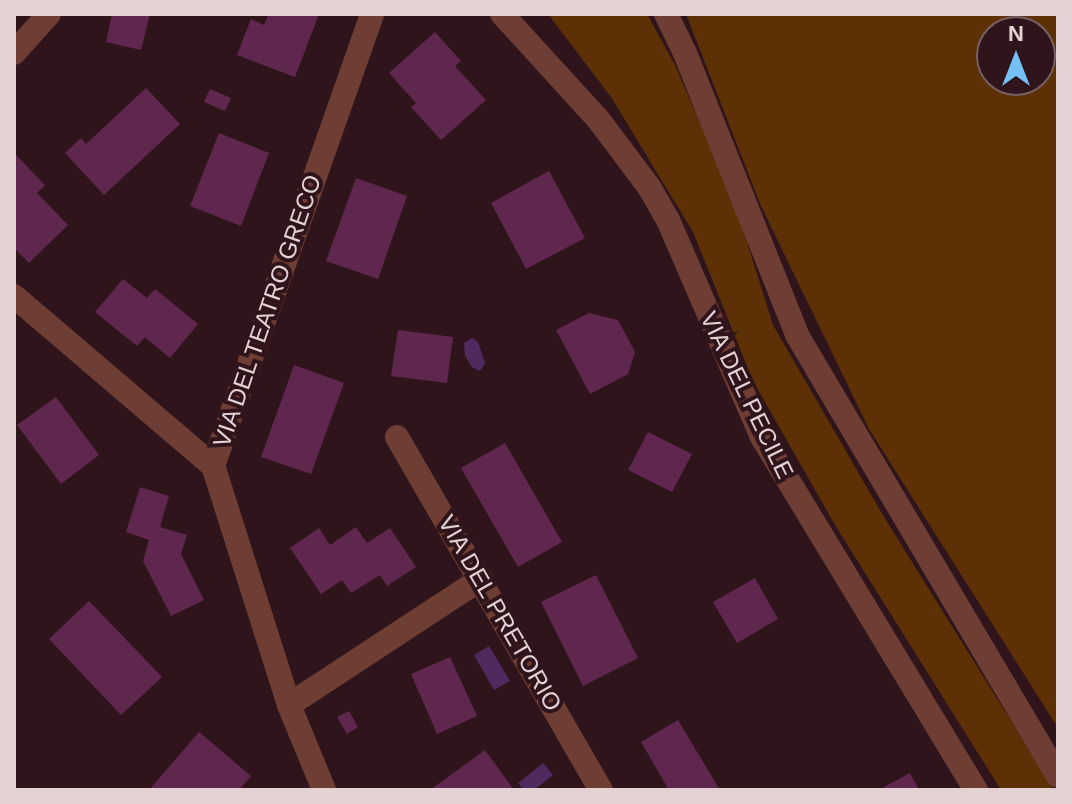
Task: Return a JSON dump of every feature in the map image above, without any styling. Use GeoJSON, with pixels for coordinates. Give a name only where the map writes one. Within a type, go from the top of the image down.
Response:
{"type":"FeatureCollection","features":[{"type":"Feature","properties":{"kind":"street"},"geometry":{"type":"LineString","coordinates":[[14,53],[49,14]]}},
{"type":"Feature","properties":{"kind":"street","name":"VIA DEL TEATRO GRECO"},"geometry":{"type":"LineString","coordinates":[[324,790],[289,705],[213,466],[372,14]]}},
{"type":"Feature","properties":{"kind":"street","name":"VIA DEL PECILE"},"geometry":{"type":"LineString","coordinates":[[502,14],[598,119],[654,195],[762,437],[976,790]]}},
{"type":"Feature","properties":{"kind":"street"},"geometry":{"type":"LineString","coordinates":[[666,14],[685,53],[801,343],[1058,776]]}},
{"type":"Feature","properties":{"kind":"street"},"geometry":{"type":"LineString","coordinates":[[14,296],[213,466]]}},
{"type":"Feature","properties":{"kind":"street","name":"VIA DEL PRETORIO"},"geometry":{"type":"LineString","coordinates":[[397,437],[601,790]]}},
{"type":"Feature","properties":{"kind":"street"},"geometry":{"type":"LineString","coordinates":[[289,705],[481,579]]}},
{"type":"Feature","properties":{"kind":"shaded area"},"geometry":{"type":"Polygon","coordinates":[[[548,14],[647,14],[675,65],[736,207],[773,325],[884,517],[1054,790],[1001,790],[835,525],[753,381],[693,232],[611,97],[548,14]]]}},
{"type":"Feature","properties":{"kind":"shaded area"},"geometry":{"type":"Polygon","coordinates":[[[686,14],[1058,14],[1058,728],[869,429],[761,206],[686,14]]]}},
{"type":"Feature","properties":{"kind":"shaded area"},"geometry":{"type":"Polygon","coordinates":[[[472,338],[478,342],[485,363],[480,371],[472,367],[465,356],[464,343],[472,338]]]}},
{"type":"Feature","properties":{"kind":"shaded area"},"geometry":{"type":"Polygon","coordinates":[[[489,646],[510,681],[494,690],[474,655],[489,646]]]}},
{"type":"Feature","properties":{"kind":"shaded area"},"geometry":{"type":"Polygon","coordinates":[[[543,763],[553,775],[534,790],[524,790],[518,783],[543,763]]]}},
{"type":"Feature","properties":{"kind":"building"},"geometry":{"type":"Polygon","coordinates":[[[112,14],[150,14],[141,50],[106,42],[112,14]]]}},
{"type":"Feature","properties":{"kind":"building"},"geometry":{"type":"Polygon","coordinates":[[[269,14],[319,14],[295,77],[237,55],[251,19],[264,25],[269,14]]]}},
{"type":"Feature","properties":{"kind":"building"},"geometry":{"type":"Polygon","coordinates":[[[435,32],[461,61],[455,66],[486,100],[441,140],[411,107],[416,103],[389,73],[435,32]]]}},
{"type":"Feature","properties":{"kind":"building"},"geometry":{"type":"Polygon","coordinates":[[[146,88],[180,124],[104,195],[65,153],[81,138],[86,144],[146,88]]]}},
{"type":"Feature","properties":{"kind":"building"},"geometry":{"type":"Polygon","coordinates":[[[210,89],[231,98],[225,111],[204,102],[210,89]]]}},
{"type":"Feature","properties":{"kind":"building"},"geometry":{"type":"Polygon","coordinates":[[[219,133],[269,153],[241,226],[190,206],[219,133]]]}},
{"type":"Feature","properties":{"kind":"building"},"geometry":{"type":"Polygon","coordinates":[[[14,153],[45,185],[37,193],[68,225],[29,263],[14,248],[14,153]]]}},
{"type":"Feature","properties":{"kind":"building"},"geometry":{"type":"Polygon","coordinates":[[[549,171],[585,238],[526,269],[491,203],[549,171]]]}},
{"type":"Feature","properties":{"kind":"building"},"geometry":{"type":"Polygon","coordinates":[[[356,178],[407,196],[378,279],[326,261],[356,178]]]}},
{"type":"Feature","properties":{"kind":"building"},"geometry":{"type":"Polygon","coordinates":[[[123,279],[147,298],[155,289],[198,324],[170,358],[145,337],[137,346],[95,312],[123,279]]]}},
{"type":"Feature","properties":{"kind":"building"},"geometry":{"type":"Polygon","coordinates":[[[589,313],[618,320],[635,352],[628,374],[590,394],[556,330],[589,313]]]}},
{"type":"Feature","properties":{"kind":"building"},"geometry":{"type":"Polygon","coordinates":[[[398,330],[453,337],[447,383],[391,376],[398,330]]]}},
{"type":"Feature","properties":{"kind":"building"},"geometry":{"type":"Polygon","coordinates":[[[294,365],[344,383],[311,474],[261,457],[294,365]]]}},
{"type":"Feature","properties":{"kind":"building"},"geometry":{"type":"Polygon","coordinates":[[[56,397],[99,455],[61,484],[17,425],[56,397]]]}},
{"type":"Feature","properties":{"kind":"building"},"geometry":{"type":"Polygon","coordinates":[[[648,432],[692,454],[672,492],[628,470],[648,432]]]}},
{"type":"Feature","properties":{"kind":"building"},"geometry":{"type":"Polygon","coordinates":[[[505,443],[562,542],[518,567],[461,468],[505,443]]]}},
{"type":"Feature","properties":{"kind":"building"},"geometry":{"type":"Polygon","coordinates":[[[140,487],[169,496],[160,527],[187,535],[181,554],[204,600],[171,616],[143,561],[149,540],[126,532],[140,487]]]}},
{"type":"Feature","properties":{"kind":"building"},"geometry":{"type":"Polygon","coordinates":[[[356,527],[367,543],[390,528],[416,567],[387,586],[380,575],[351,593],[342,580],[321,594],[290,548],[319,528],[330,545],[356,527]]]}},
{"type":"Feature","properties":{"kind":"building"},"geometry":{"type":"Polygon","coordinates":[[[596,575],[638,658],[583,686],[541,602],[596,575]]]}},
{"type":"Feature","properties":{"kind":"building"},"geometry":{"type":"Polygon","coordinates":[[[755,578],[778,619],[737,643],[713,602],[755,578]]]}},
{"type":"Feature","properties":{"kind":"building"},"geometry":{"type":"Polygon","coordinates":[[[89,601],[162,677],[121,715],[49,639],[89,601]]]}},
{"type":"Feature","properties":{"kind":"building"},"geometry":{"type":"Polygon","coordinates":[[[450,657],[477,716],[437,734],[411,674],[450,657]]]}},
{"type":"Feature","properties":{"kind":"building"},"geometry":{"type":"Polygon","coordinates":[[[349,711],[358,727],[347,734],[337,717],[349,711]]]}},
{"type":"Feature","properties":{"kind":"building"},"geometry":{"type":"Polygon","coordinates":[[[678,720],[720,790],[669,790],[641,742],[678,720]]]}},
{"type":"Feature","properties":{"kind":"building"},"geometry":{"type":"Polygon","coordinates":[[[199,732],[251,776],[239,790],[149,790],[199,732]]]}},
{"type":"Feature","properties":{"kind":"building"},"geometry":{"type":"Polygon","coordinates":[[[485,750],[514,790],[430,790],[485,750]]]}},
{"type":"Feature","properties":{"kind":"building"},"geometry":{"type":"Polygon","coordinates":[[[910,773],[919,790],[886,790],[884,787],[910,773]]]}}]}
